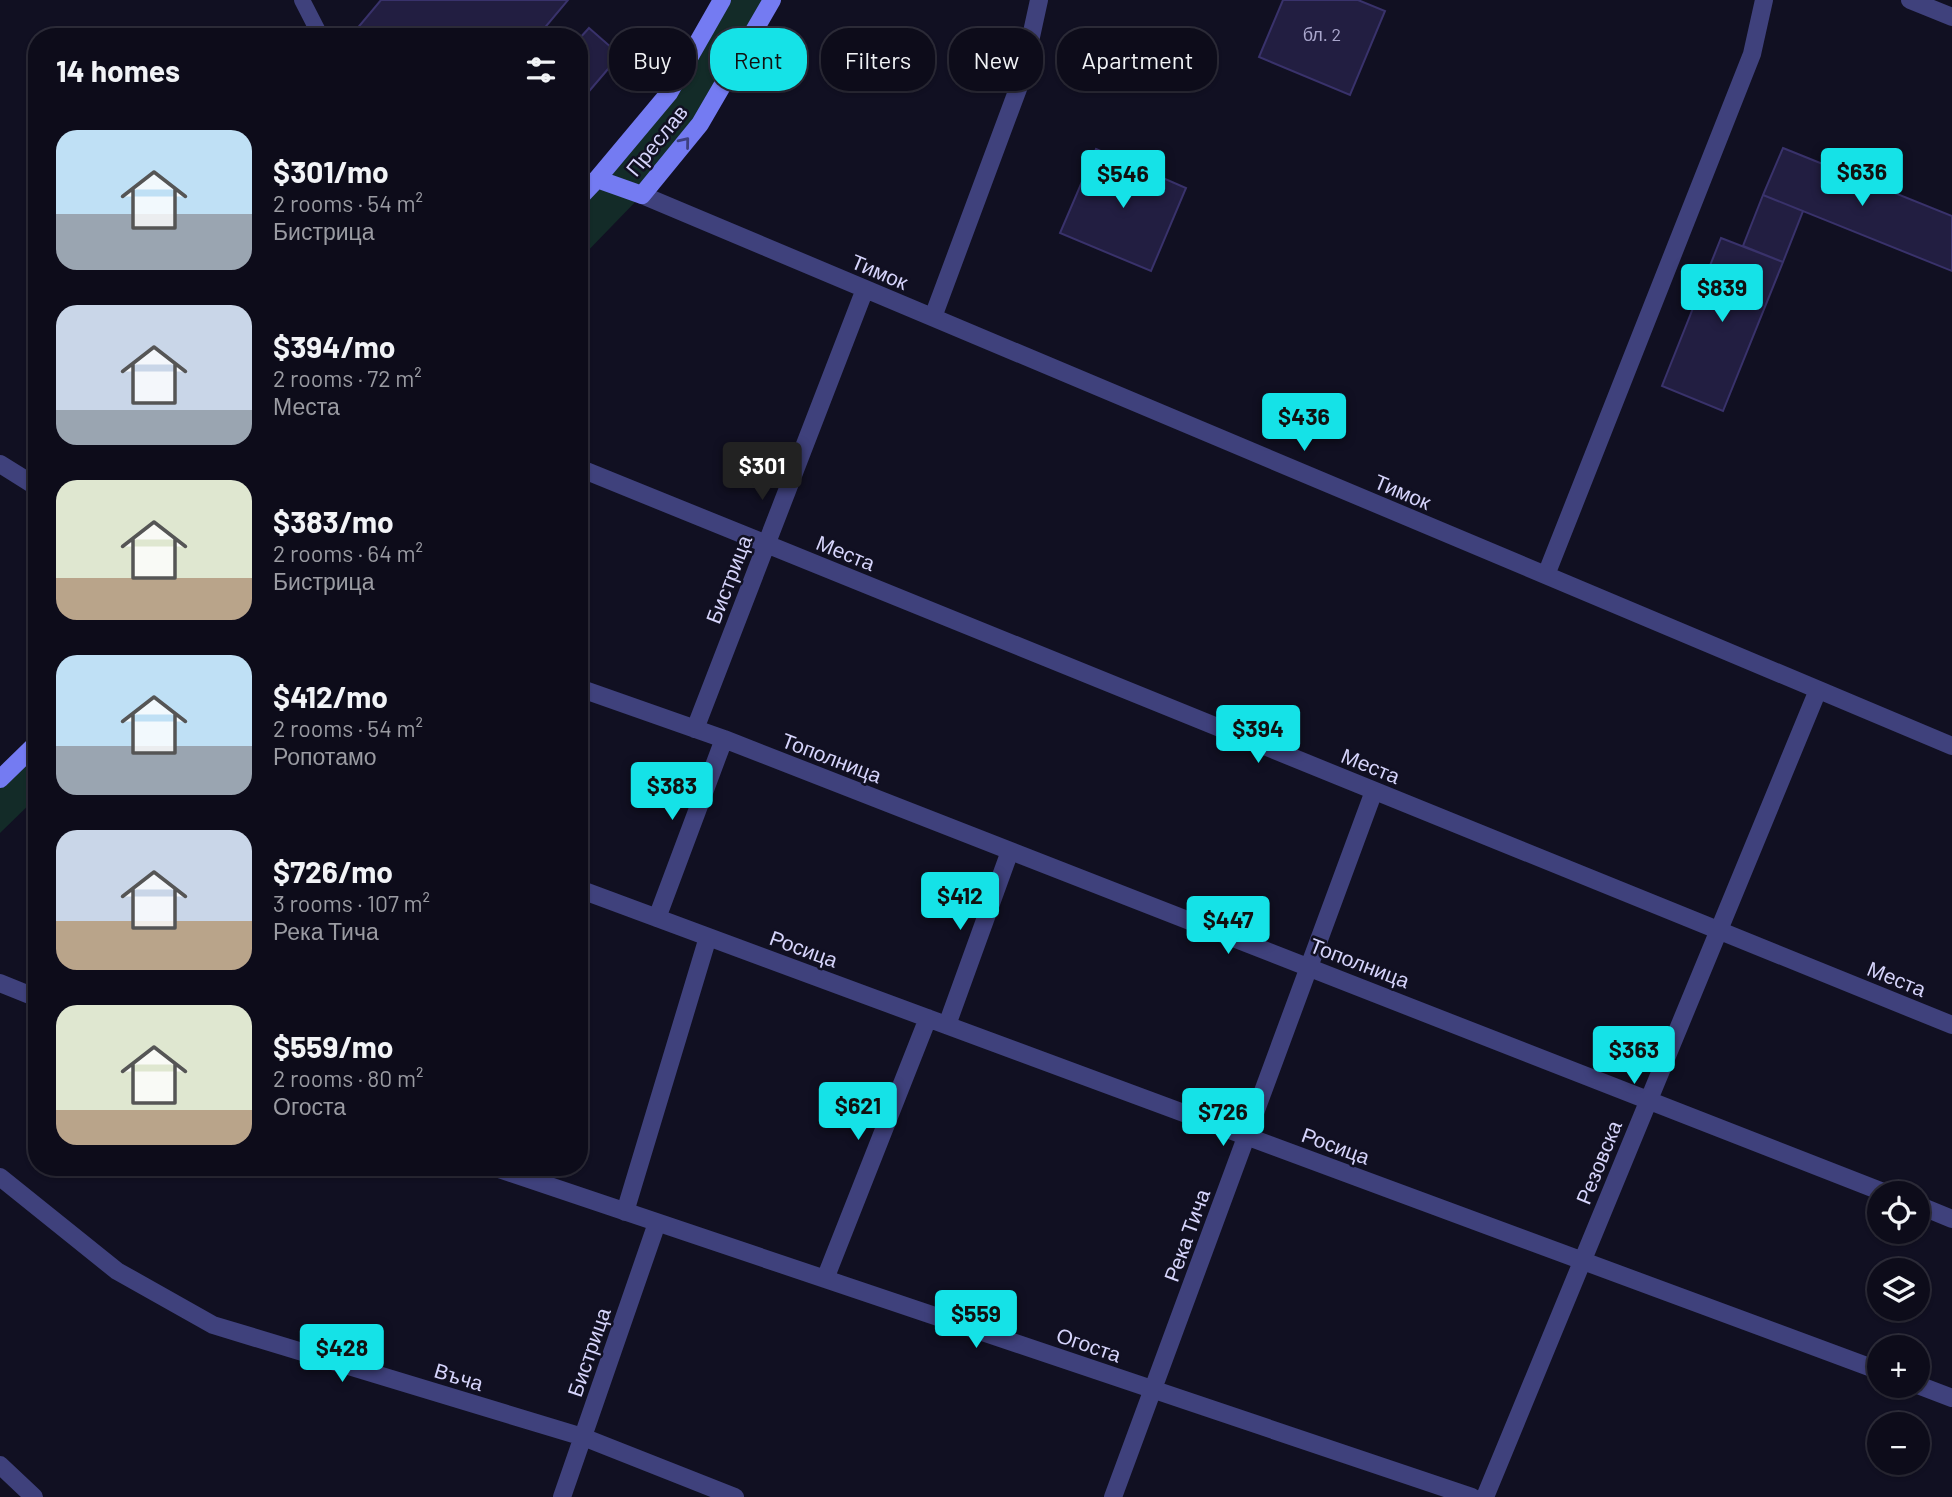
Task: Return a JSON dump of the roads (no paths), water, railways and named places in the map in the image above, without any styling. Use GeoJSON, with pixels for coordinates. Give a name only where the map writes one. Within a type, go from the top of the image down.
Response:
{"type":"FeatureCollection","features":[{"type":"Feature","properties":{"kind":"main road","name":"Преслав"},"geometry":{"type":"LineString","coordinates":[[588,188],[669,93],[722,0]]}},
{"type":"Feature","properties":{"kind":"main road","name":"Преслав"},"geometry":{"type":"LineString","coordinates":[[597,179],[642,195],[699,124],[772,0]]}},
{"type":"Feature","properties":{"kind":"main road"},"geometry":{"type":"LineString","coordinates":[[0,779],[28,752]]}},
{"type":"Feature","properties":{"kind":"street"},"geometry":{"type":"LineString","coordinates":[[933,317],[1022,78],[1039,0]]}},
{"type":"Feature","properties":{"kind":"street"},"geometry":{"type":"LineString","coordinates":[[1546,575],[1752,54],[1764,0]]}},
{"type":"Feature","properties":{"kind":"street"},"geometry":{"type":"LineString","coordinates":[[1910,0],[1952,18]]}},
{"type":"Feature","properties":{"kind":"street","name":"Тимок"},"geometry":{"type":"LineString","coordinates":[[642,195],[1952,746]]}},
{"type":"Feature","properties":{"kind":"street","name":"Бистрица"},"geometry":{"type":"LineString","coordinates":[[695,729],[865,289]]}},
{"type":"Feature","properties":{"kind":"street"},"geometry":{"type":"LineString","coordinates":[[0,464],[28,478]]}},
{"type":"Feature","properties":{"kind":"street","name":"Места"},"geometry":{"type":"LineString","coordinates":[[588,472],[1952,1025]]}},
{"type":"Feature","properties":{"kind":"street","name":"Резовска"},"geometry":{"type":"LineString","coordinates":[[1485,1497],[1818,690]]}},
{"type":"Feature","properties":{"kind":"street","name":"Тополница"},"geometry":{"type":"LineString","coordinates":[[588,691],[724,739],[1867,1186]]}},
{"type":"Feature","properties":{"kind":"street"},"geometry":{"type":"LineString","coordinates":[[657,918],[724,739]]}},
{"type":"Feature","properties":{"kind":"street","name":"Река Тича"},"geometry":{"type":"LineString","coordinates":[[1113,1497],[1374,792]]}},
{"type":"Feature","properties":{"kind":"street"},"geometry":{"type":"LineString","coordinates":[[947,1025],[1010,851]]}},
{"type":"Feature","properties":{"kind":"street","name":"Росица"},"geometry":{"type":"LineString","coordinates":[[588,892],[1867,1366]]}},
{"type":"Feature","properties":{"kind":"street"},"geometry":{"type":"LineString","coordinates":[[625,1212],[708,937]]}},
{"type":"Feature","properties":{"kind":"street"},"geometry":{"type":"LineString","coordinates":[[0,983],[28,994]]}},
{"type":"Feature","properties":{"kind":"street"},"geometry":{"type":"LineString","coordinates":[[825,1279],[928,1018]]}},
{"type":"Feature","properties":{"kind":"street","name":"Огоста"},"geometry":{"type":"LineString","coordinates":[[519,1176],[1472,1497]]}},
{"type":"Feature","properties":{"kind":"street","name":"Въча"},"geometry":{"type":"LineString","coordinates":[[0,1177],[117,1271],[213,1325],[583,1437],[735,1497]]}},
{"type":"Feature","properties":{"kind":"street"},"geometry":{"type":"LineString","coordinates":[[1930,1210],[1952,1219]]}},
{"type":"Feature","properties":{"kind":"street","name":"Бистрица"},"geometry":{"type":"LineString","coordinates":[[562,1497],[657,1223]]}},
{"type":"Feature","properties":{"kind":"street"},"geometry":{"type":"LineString","coordinates":[[1930,1390],[1952,1398]]}},
{"type":"Feature","properties":{"kind":"street"},"geometry":{"type":"LineString","coordinates":[[0,1465],[34,1497]]}},
{"type":"Feature","properties":{"kind":"lane"},"geometry":{"type":"LineString","coordinates":[[302,0],[316,28]]}}]}
